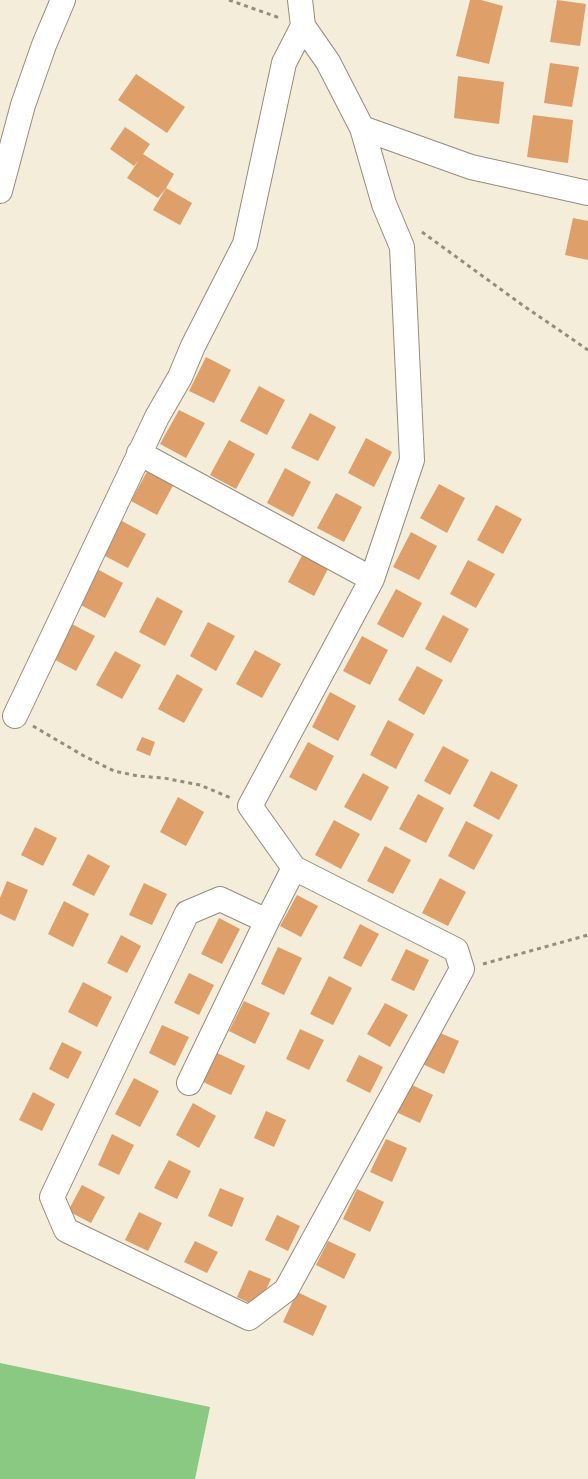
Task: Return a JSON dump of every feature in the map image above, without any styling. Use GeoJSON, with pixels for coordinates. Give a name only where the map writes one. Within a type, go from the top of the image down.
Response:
{"type":"FeatureCollection","features":[{"type":"Feature","properties":{"kind":"street"},"geometry":{"type":"LineString","coordinates":[[0,191],[23,105],[44,45],[63,0]]}},
{"type":"Feature","properties":{"kind":"street"},"geometry":{"type":"LineString","coordinates":[[15,716],[139,453],[180,377],[192,346],[245,244],[284,63],[302,26],[300,0]]}},
{"type":"Feature","properties":{"kind":"street"},"geometry":{"type":"LineString","coordinates":[[267,921],[220,899],[187,913],[52,1197],[66,1230],[249,1318],[286,1290],[462,969],[456,950],[294,868],[250,806],[372,578],[412,460],[402,247],[384,204],[362,128],[328,62],[302,26]]}},
{"type":"Feature","properties":{"kind":"street"},"geometry":{"type":"LineString","coordinates":[[362,128],[471,167],[588,193]]}},
{"type":"Feature","properties":{"kind":"street"},"geometry":{"type":"LineString","coordinates":[[139,453],[372,578]]}},
{"type":"Feature","properties":{"kind":"street"},"geometry":{"type":"LineString","coordinates":[[189,1083],[294,868]]}},
{"type":"Feature","properties":{"kind":"path"},"geometry":{"type":"LineString","coordinates":[[229,0],[302,26]]}},
{"type":"Feature","properties":{"kind":"path"},"geometry":{"type":"LineString","coordinates":[[416,228],[588,350]]}},
{"type":"Feature","properties":{"kind":"path"},"geometry":{"type":"LineString","coordinates":[[15,716],[84,756],[114,770],[138,776],[164,778],[200,785],[250,806]]}},
{"type":"Feature","properties":{"kind":"path"},"geometry":{"type":"LineString","coordinates":[[462,969],[588,935]]}},
{"type":"Feature","properties":{"kind":"green space"},"geometry":{"type":"Polygon","coordinates":[[[0,1363],[210,1407],[195,1479],[0,1479],[0,1363]]]}},
{"type":"Feature","properties":{"kind":"building"},"geometry":{"type":"Polygon","coordinates":[[[470,0],[481,0],[503,6],[489,64],[456,56],[470,0]]]}},
{"type":"Feature","properties":{"kind":"building"},"geometry":{"type":"Polygon","coordinates":[[[557,0],[586,4],[580,46],[550,42],[557,0]]]}},
{"type":"Feature","properties":{"kind":"building"},"geometry":{"type":"Polygon","coordinates":[[[550,63],[579,67],[572,107],[544,103],[550,63]]]}},
{"type":"Feature","properties":{"kind":"building"},"geometry":{"type":"Polygon","coordinates":[[[136,74],[185,107],[167,133],[118,100],[136,74]]]}},
{"type":"Feature","properties":{"kind":"building"},"geometry":{"type":"Polygon","coordinates":[[[458,76],[504,82],[499,124],[454,118],[458,76]]]}},
{"type":"Feature","properties":{"kind":"building"},"geometry":{"type":"Polygon","coordinates":[[[533,115],[573,120],[568,163],[527,157],[533,115]]]}},
{"type":"Feature","properties":{"kind":"building"},"geometry":{"type":"Polygon","coordinates":[[[125,127],[150,144],[143,154],[174,174],[158,198],[127,178],[139,160],[134,166],[110,149],[125,127]]]}},
{"type":"Feature","properties":{"kind":"building"},"geometry":{"type":"Polygon","coordinates":[[[166,188],[192,203],[180,225],[153,210],[166,188]]]}},
{"type":"Feature","properties":{"kind":"building"},"geometry":{"type":"Polygon","coordinates":[[[573,218],[588,221],[588,260],[565,255],[573,218]]]}},
{"type":"Feature","properties":{"kind":"building"},"geometry":{"type":"Polygon","coordinates":[[[206,357],[231,370],[214,403],[189,391],[206,357]]]}},
{"type":"Feature","properties":{"kind":"building"},"geometry":{"type":"Polygon","coordinates":[[[259,386],[285,400],[267,435],[240,421],[259,386]]]}},
{"type":"Feature","properties":{"kind":"building"},"geometry":{"type":"Polygon","coordinates":[[[179,410],[205,423],[186,458],[160,444],[179,410]]]}},
{"type":"Feature","properties":{"kind":"building"},"geometry":{"type":"Polygon","coordinates":[[[310,413],[336,427],[318,461],[291,448],[310,413]]]}},
{"type":"Feature","properties":{"kind":"building"},"geometry":{"type":"Polygon","coordinates":[[[366,438],[392,452],[374,487],[348,473],[366,438]]]}},
{"type":"Feature","properties":{"kind":"building"},"geometry":{"type":"Polygon","coordinates":[[[229,440],[255,454],[236,489],[210,475],[229,440]]]}},
{"type":"Feature","properties":{"kind":"building"},"geometry":{"type":"Polygon","coordinates":[[[150,466],[176,480],[157,515],[131,501],[150,466]]]}},
{"type":"Feature","properties":{"kind":"building"},"geometry":{"type":"Polygon","coordinates":[[[285,468],[311,482],[293,517],[267,503],[285,468]]]}},
{"type":"Feature","properties":{"kind":"building"},"geometry":{"type":"Polygon","coordinates":[[[439,484],[465,498],[447,533],[420,518],[439,484]]]}},
{"type":"Feature","properties":{"kind":"building"},"geometry":{"type":"Polygon","coordinates":[[[336,493],[362,507],[344,542],[317,528],[336,493]]]}},
{"type":"Feature","properties":{"kind":"building"},"geometry":{"type":"Polygon","coordinates":[[[496,505],[522,519],[503,554],[477,540],[496,505]]]}},
{"type":"Feature","properties":{"kind":"building"},"geometry":{"type":"Polygon","coordinates":[[[120,520],[146,534],[128,568],[101,554],[120,520]]]}},
{"type":"Feature","properties":{"kind":"building"},"geometry":{"type":"Polygon","coordinates":[[[411,532],[437,546],[419,580],[393,567],[411,532]]]}},
{"type":"Feature","properties":{"kind":"building"},"geometry":{"type":"Polygon","coordinates":[[[306,548],[332,561],[314,596],[288,582],[306,548]]]}},
{"type":"Feature","properties":{"kind":"building"},"geometry":{"type":"Polygon","coordinates":[[[468,560],[495,574],[476,608],[450,594],[468,560]]]}},
{"type":"Feature","properties":{"kind":"building"},"geometry":{"type":"Polygon","coordinates":[[[97,569],[123,583],[105,618],[79,604],[97,569]]]}},
{"type":"Feature","properties":{"kind":"building"},"geometry":{"type":"Polygon","coordinates":[[[396,589],[422,603],[403,638],[377,624],[396,589]]]}},
{"type":"Feature","properties":{"kind":"building"},"geometry":{"type":"Polygon","coordinates":[[[157,597],[183,611],[165,646],[139,632],[157,597]]]}},
{"type":"Feature","properties":{"kind":"building"},"geometry":{"type":"Polygon","coordinates":[[[443,615],[469,629],[451,663],[425,649],[443,615]]]}},
{"type":"Feature","properties":{"kind":"building"},"geometry":{"type":"Polygon","coordinates":[[[68,622],[95,636],[76,671],[50,657],[68,622]]]}},
{"type":"Feature","properties":{"kind":"building"},"geometry":{"type":"Polygon","coordinates":[[[208,622],[235,636],[216,671],[190,656],[208,622]]]}},
{"type":"Feature","properties":{"kind":"building"},"geometry":{"type":"Polygon","coordinates":[[[362,636],[388,650],[370,685],[343,671],[362,636]]]}},
{"type":"Feature","properties":{"kind":"building"},"geometry":{"type":"Polygon","coordinates":[[[255,650],[281,664],[262,698],[236,684],[255,650]]]}},
{"type":"Feature","properties":{"kind":"building"},"geometry":{"type":"Polygon","coordinates":[[[115,651],[141,665],[122,699],[96,685],[115,651]]]}},
{"type":"Feature","properties":{"kind":"building"},"geometry":{"type":"Polygon","coordinates":[[[417,666],[443,680],[424,715],[398,700],[417,666]]]}},
{"type":"Feature","properties":{"kind":"building"},"geometry":{"type":"Polygon","coordinates":[[[177,674],[203,689],[184,723],[158,709],[177,674]]]}},
{"type":"Feature","properties":{"kind":"building"},"geometry":{"type":"Polygon","coordinates":[[[330,692],[356,706],[338,741],[312,727],[330,692]]]}},
{"type":"Feature","properties":{"kind":"building"},"geometry":{"type":"Polygon","coordinates":[[[388,720],[414,734],[396,769],[370,755],[388,720]]]}},
{"type":"Feature","properties":{"kind":"building"},"geometry":{"type":"Polygon","coordinates":[[[142,737],[155,742],[150,756],[136,750],[142,737]]]}},
{"type":"Feature","properties":{"kind":"building"},"geometry":{"type":"Polygon","coordinates":[[[308,742],[334,756],[316,791],[289,777],[308,742]]]}},
{"type":"Feature","properties":{"kind":"building"},"geometry":{"type":"Polygon","coordinates":[[[443,746],[469,760],[450,795],[424,781],[443,746]]]}},
{"type":"Feature","properties":{"kind":"building"},"geometry":{"type":"Polygon","coordinates":[[[491,771],[518,785],[499,820],[473,806],[491,771]]]}},
{"type":"Feature","properties":{"kind":"building"},"geometry":{"type":"Polygon","coordinates":[[[363,773],[389,787],[371,821],[344,807],[363,773]]]}},
{"type":"Feature","properties":{"kind":"building"},"geometry":{"type":"Polygon","coordinates":[[[418,794],[444,808],[426,843],[399,829],[418,794]]]}},
{"type":"Feature","properties":{"kind":"building"},"geometry":{"type":"Polygon","coordinates":[[[178,797],[204,812],[186,846],[160,832],[178,797]]]}},
{"type":"Feature","properties":{"kind":"building"},"geometry":{"type":"Polygon","coordinates":[[[334,820],[360,834],[341,869],[315,855],[334,820]]]}},
{"type":"Feature","properties":{"kind":"building"},"geometry":{"type":"Polygon","coordinates":[[[466,821],[493,835],[474,870],[448,856],[466,821]]]}},
{"type":"Feature","properties":{"kind":"building"},"geometry":{"type":"Polygon","coordinates":[[[35,827],[57,838],[43,866],[21,855],[35,827]]]}},
{"type":"Feature","properties":{"kind":"building"},"geometry":{"type":"Polygon","coordinates":[[[385,846],[411,860],[393,894],[367,881],[385,846]]]}},
{"type":"Feature","properties":{"kind":"building"},"geometry":{"type":"Polygon","coordinates":[[[88,854],[110,866],[94,896],[72,885],[88,854]]]}},
{"type":"Feature","properties":{"kind":"building"},"geometry":{"type":"Polygon","coordinates":[[[440,878],[466,892],[448,926],[422,913],[440,878]]]}},
{"type":"Feature","properties":{"kind":"building"},"geometry":{"type":"Polygon","coordinates":[[[7,881],[28,890],[15,921],[0,914],[0,898],[7,881]]]}},
{"type":"Feature","properties":{"kind":"building"},"geometry":{"type":"Polygon","coordinates":[[[144,883],[167,894],[152,925],[129,915],[144,883]]]}},
{"type":"Feature","properties":{"kind":"building"},"geometry":{"type":"Polygon","coordinates":[[[297,895],[318,906],[301,937],[280,926],[297,895]]]}},
{"type":"Feature","properties":{"kind":"building"},"geometry":{"type":"Polygon","coordinates":[[[64,901],[89,914],[73,947],[48,934],[64,901]]]}},
{"type":"Feature","properties":{"kind":"building"},"geometry":{"type":"Polygon","coordinates":[[[219,918],[240,929],[222,964],[201,954],[219,918]]]}},
{"type":"Feature","properties":{"kind":"building"},"geometry":{"type":"Polygon","coordinates":[[[360,924],[379,934],[361,967],[343,958],[360,924]]]}},
{"type":"Feature","properties":{"kind":"building"},"geometry":{"type":"Polygon","coordinates":[[[121,935],[141,946],[127,973],[107,963],[121,935]]]}},
{"type":"Feature","properties":{"kind":"building"},"geometry":{"type":"Polygon","coordinates":[[[278,947],[302,958],[284,995],[261,984],[278,947]]]}},
{"type":"Feature","properties":{"kind":"building"},"geometry":{"type":"Polygon","coordinates":[[[406,949],[429,960],[414,991],[391,980],[406,949]]]}},
{"type":"Feature","properties":{"kind":"building"},"geometry":{"type":"Polygon","coordinates":[[[189,973],[214,985],[199,1015],[174,1003],[189,973]]]}},
{"type":"Feature","properties":{"kind":"building"},"geometry":{"type":"Polygon","coordinates":[[[329,976],[352,988],[333,1025],[310,1014],[329,976]]]}},
{"type":"Feature","properties":{"kind":"building"},"geometry":{"type":"Polygon","coordinates":[[[83,982],[112,997],[97,1027],[68,1012],[83,982]]]}},
{"type":"Feature","properties":{"kind":"building"},"geometry":{"type":"Polygon","coordinates":[[[244,1001],[270,1013],[255,1044],[229,1031],[244,1001]]]}},
{"type":"Feature","properties":{"kind":"building"},"geometry":{"type":"Polygon","coordinates":[[[385,1003],[408,1015],[390,1047],[367,1034],[385,1003]]]}},
{"type":"Feature","properties":{"kind":"building"},"geometry":{"type":"Polygon","coordinates":[[[162,1025],[189,1037],[175,1066],[149,1053],[162,1025]]]}},
{"type":"Feature","properties":{"kind":"building"},"geometry":{"type":"Polygon","coordinates":[[[300,1029],[324,1040],[309,1070],[286,1059],[300,1029]]]}},
{"type":"Feature","properties":{"kind":"building"},"geometry":{"type":"Polygon","coordinates":[[[433,1030],[459,1041],[444,1074],[418,1062],[433,1030]]]}},
{"type":"Feature","properties":{"kind":"building"},"geometry":{"type":"Polygon","coordinates":[[[62,1042],[82,1052],[68,1079],[49,1069],[62,1042]]]}},
{"type":"Feature","properties":{"kind":"building"},"geometry":{"type":"Polygon","coordinates":[[[217,1053],[245,1066],[231,1095],[203,1082],[217,1053]]]}},
{"type":"Feature","properties":{"kind":"building"},"geometry":{"type":"Polygon","coordinates":[[[359,1055],[383,1067],[370,1093],[346,1081],[359,1055]]]}},
{"type":"Feature","properties":{"kind":"building"},"geometry":{"type":"Polygon","coordinates":[[[134,1078],[159,1091],[140,1127],[115,1114],[134,1078]]]}},
{"type":"Feature","properties":{"kind":"building"},"geometry":{"type":"Polygon","coordinates":[[[410,1084],[433,1095],[420,1123],[396,1112],[410,1084]]]}},
{"type":"Feature","properties":{"kind":"building"},"geometry":{"type":"Polygon","coordinates":[[[33,1092],[55,1104],[42,1131],[19,1120],[33,1092]]]}},
{"type":"Feature","properties":{"kind":"building"},"geometry":{"type":"Polygon","coordinates":[[[193,1103],[216,1116],[199,1148],[176,1135],[193,1103]]]}},
{"type":"Feature","properties":{"kind":"building"},"geometry":{"type":"Polygon","coordinates":[[[266,1111],[286,1120],[274,1147],[254,1138],[266,1111]]]}},
{"type":"Feature","properties":{"kind":"building"},"geometry":{"type":"Polygon","coordinates":[[[112,1134],[134,1145],[119,1175],[98,1165],[112,1134]]]}},
{"type":"Feature","properties":{"kind":"building"},"geometry":{"type":"Polygon","coordinates":[[[386,1139],[407,1148],[392,1182],[370,1172],[386,1139]]]}},
{"type":"Feature","properties":{"kind":"building"},"geometry":{"type":"Polygon","coordinates":[[[169,1160],[191,1171],[177,1199],[154,1188],[169,1160]]]}},
{"type":"Feature","properties":{"kind":"building"},"geometry":{"type":"Polygon","coordinates":[[[82,1185],[105,1197],[91,1223],[68,1211],[82,1185]]]}},
{"type":"Feature","properties":{"kind":"building"},"geometry":{"type":"Polygon","coordinates":[[[220,1188],[244,1198],[232,1227],[208,1216],[220,1188]]]}},
{"type":"Feature","properties":{"kind":"building"},"geometry":{"type":"Polygon","coordinates":[[[357,1189],[384,1202],[370,1232],[343,1219],[357,1189]]]}},
{"type":"Feature","properties":{"kind":"building"},"geometry":{"type":"Polygon","coordinates":[[[139,1212],[162,1223],[148,1251],[125,1240],[139,1212]]]}},
{"type":"Feature","properties":{"kind":"building"},"geometry":{"type":"Polygon","coordinates":[[[277,1215],[300,1226],[288,1251],[265,1240],[277,1215]]]}},
{"type":"Feature","properties":{"kind":"building"},"geometry":{"type":"Polygon","coordinates":[[[195,1241],[218,1252],[207,1273],[184,1262],[195,1241]]]}},
{"type":"Feature","properties":{"kind":"building"},"geometry":{"type":"Polygon","coordinates":[[[328,1241],[356,1254],[344,1279],[316,1265],[328,1241]]]}},
{"type":"Feature","properties":{"kind":"building"},"geometry":{"type":"Polygon","coordinates":[[[249,1270],[271,1279],[258,1307],[237,1297],[249,1270]]]}},
{"type":"Feature","properties":{"kind":"building"},"geometry":{"type":"Polygon","coordinates":[[[297,1292],[327,1306],[313,1336],[283,1322],[297,1292]]]}}]}
